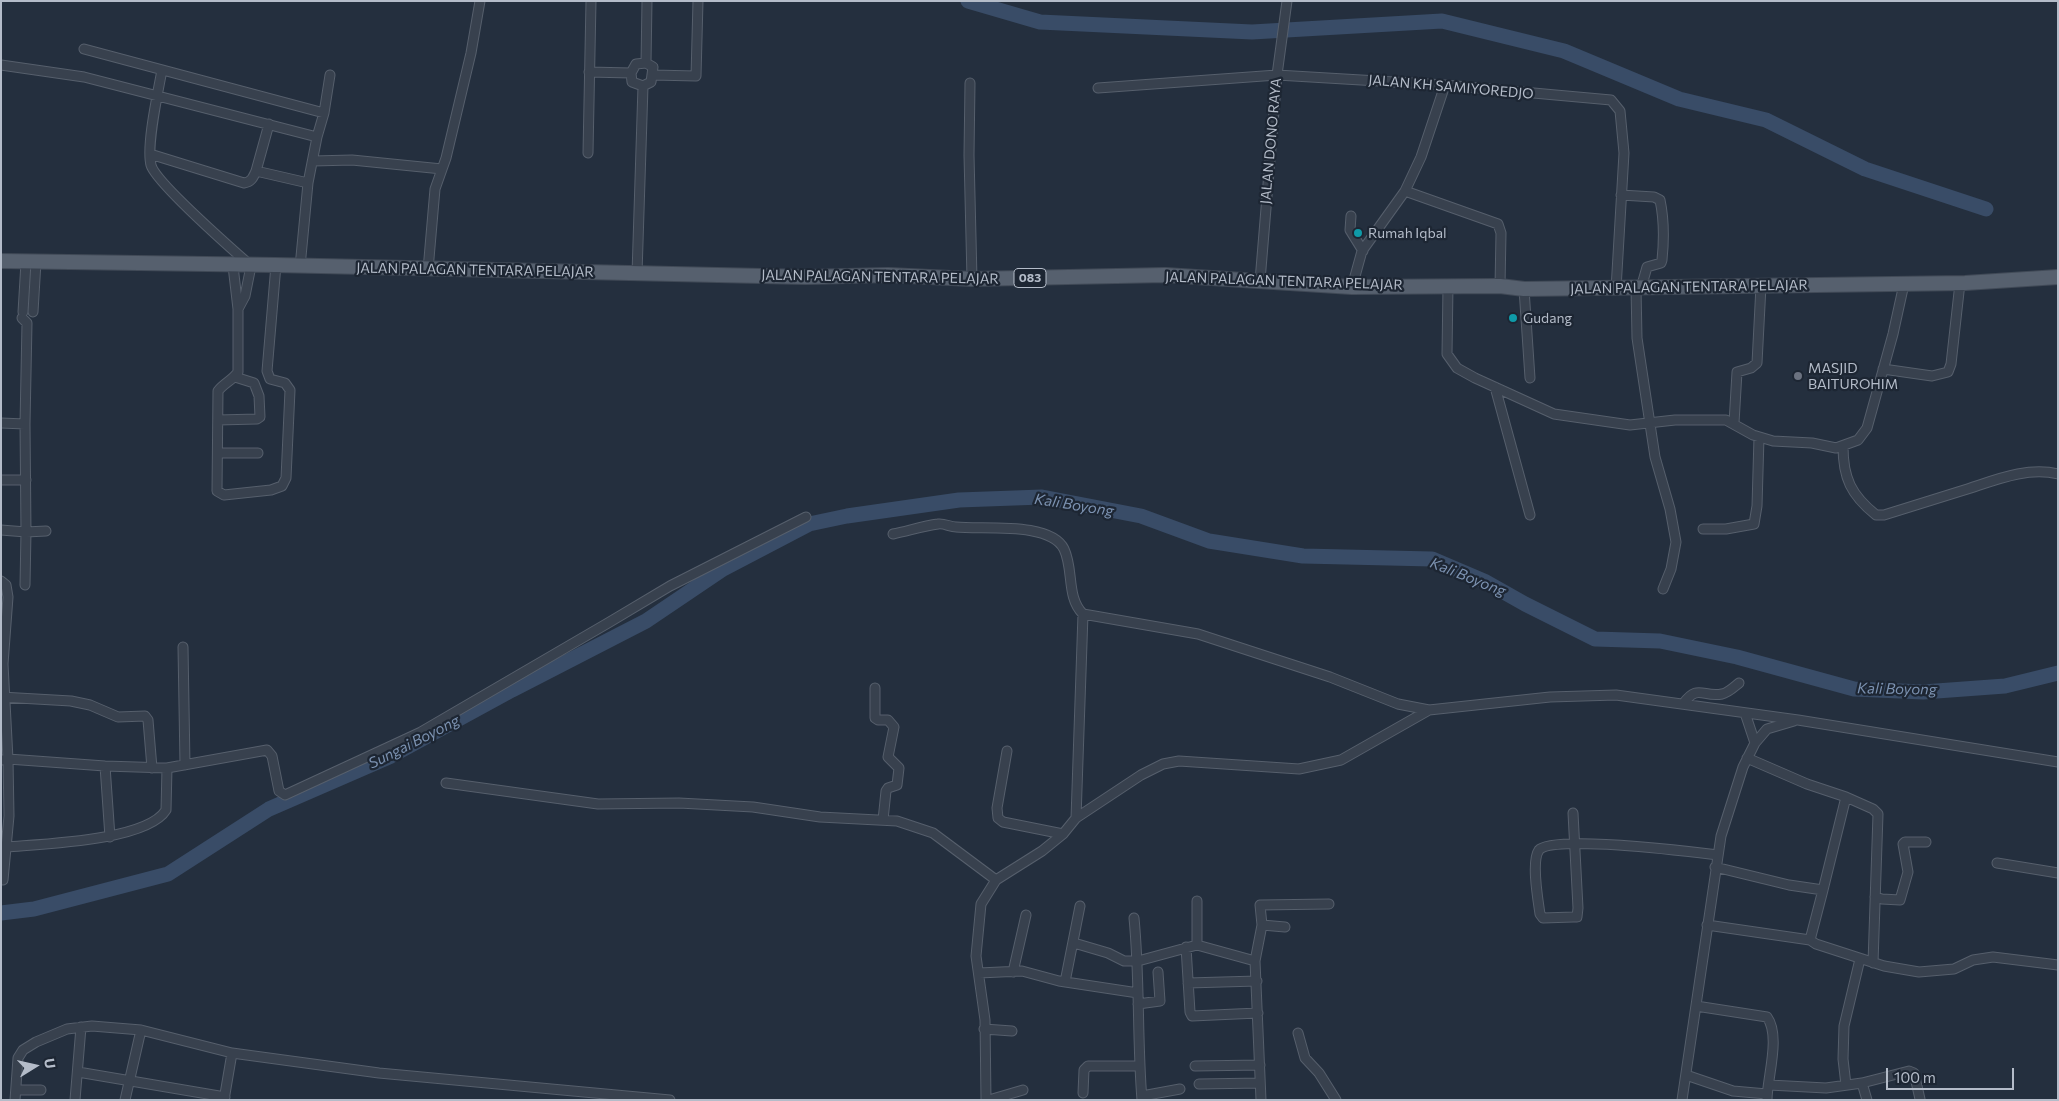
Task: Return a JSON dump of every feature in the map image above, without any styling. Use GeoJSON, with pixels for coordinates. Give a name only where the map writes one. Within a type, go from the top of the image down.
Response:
{"type":"FeatureCollection","features":[{"type":"Feature","properties":{"kind":"main road","name":"JALAN PALAGAN TENTARA PELAJAR"},"geometry":{"type":"LineString","coordinates":[[1,261],[806,277],[888,275],[972,279],[1165,275],[1352,286],[1500,286],[1524,289],[1960,283],[2058,277]]}},
{"type":"Feature","properties":{"kind":"street"},"geometry":{"type":"LineString","coordinates":[[428,270],[434,189],[442,169],[471,54],[480,1]]}},
{"type":"Feature","properties":{"kind":"street"},"geometry":{"type":"LineString","coordinates":[[588,153],[591,1]]}},
{"type":"Feature","properties":{"kind":"street"},"geometry":{"type":"LineString","coordinates":[[646,62],[647,1]]}},
{"type":"Feature","properties":{"kind":"street"},"geometry":{"type":"LineString","coordinates":[[653,75],[696,76],[698,1]]}},
{"type":"Feature","properties":{"kind":"street","name":"JALAN DONO RAYA"},"geometry":{"type":"LineString","coordinates":[[1260,281],[1277,74],[1288,1]]}},
{"type":"Feature","properties":{"kind":"street"},"geometry":{"type":"LineString","coordinates":[[84,49],[324,113]]}},
{"type":"Feature","properties":{"kind":"street"},"geometry":{"type":"LineString","coordinates":[[646,62],[653,67],[651,82],[643,86],[632,82],[631,73],[636,64],[646,62]]}},
{"type":"Feature","properties":{"kind":"street"},"geometry":{"type":"LineString","coordinates":[[1,66],[84,77],[317,137]]}},
{"type":"Feature","properties":{"kind":"street"},"geometry":{"type":"LineString","coordinates":[[162,70],[150,154],[151,166],[162,184],[251,266],[245,296],[238,308]]}},
{"type":"Feature","properties":{"kind":"street"},"geometry":{"type":"LineString","coordinates":[[590,72],[631,73]]}},
{"type":"Feature","properties":{"kind":"street","name":"JALAN KH SAMIYOREDJO"},"geometry":{"type":"LineString","coordinates":[[1098,88],[1277,74],[1445,85],[1611,100],[1620,111],[1624,153],[1616,289]]}},
{"type":"Feature","properties":{"kind":"street"},"geometry":{"type":"LineString","coordinates":[[300,267],[308,184],[317,137],[324,113],[330,75]]}},
{"type":"Feature","properties":{"kind":"street"},"geometry":{"type":"LineString","coordinates":[[970,83],[969,156],[972,279]]}},
{"type":"Feature","properties":{"kind":"street"},"geometry":{"type":"LineString","coordinates":[[1352,286],[1363,251],[1404,192],[1422,157],[1445,85]]}},
{"type":"Feature","properties":{"kind":"street"},"geometry":{"type":"LineString","coordinates":[[637,274],[643,86]]}},
{"type":"Feature","properties":{"kind":"street"},"geometry":{"type":"LineString","coordinates":[[150,154],[244,183],[249,182],[254,178],[268,124]]}},
{"type":"Feature","properties":{"kind":"street"},"geometry":{"type":"LineString","coordinates":[[313,161],[352,160],[442,169]]}},
{"type":"Feature","properties":{"kind":"street"},"geometry":{"type":"LineString","coordinates":[[256,171],[308,184]]}},
{"type":"Feature","properties":{"kind":"street"},"geometry":{"type":"LineString","coordinates":[[1404,192],[1498,224],[1502,233],[1500,286]]}},
{"type":"Feature","properties":{"kind":"street"},"geometry":{"type":"LineString","coordinates":[[1621,195],[1654,196],[1660,200],[1662,229],[1664,233],[1661,263],[1647,267],[1639,288],[1637,338],[1655,457],[1670,509],[1676,542],[1671,569],[1663,589]]}},
{"type":"Feature","properties":{"kind":"street"},"geometry":{"type":"LineString","coordinates":[[1351,216],[1350,230],[1363,251]]}},
{"type":"Feature","properties":{"kind":"street"},"geometry":{"type":"LineString","coordinates":[[25,585],[25,424],[31,262]]}},
{"type":"Feature","properties":{"kind":"street"},"geometry":{"type":"LineString","coordinates":[[233,266],[238,308],[238,372],[235,377],[218,391],[217,491],[224,496],[271,490],[282,486],[286,478],[290,390],[285,384],[270,379],[267,371],[276,265]]}},
{"type":"Feature","properties":{"kind":"street"},"geometry":{"type":"LineString","coordinates":[[1883,369],[1932,376],[1948,372],[1951,364],[1960,283]]}},
{"type":"Feature","properties":{"kind":"street"},"geometry":{"type":"LineString","coordinates":[[1448,286],[1447,354],[1457,368],[1554,414],[1630,424],[1711,419],[1734,423],[1759,437],[1774,442],[1812,443],[1836,448],[1858,440],[1867,428],[1904,284]]}},
{"type":"Feature","properties":{"kind":"street"},"geometry":{"type":"LineString","coordinates":[[1734,423],[1737,372],[1740,369],[1752,368],[1757,363],[1762,286]]}},
{"type":"Feature","properties":{"kind":"street"},"geometry":{"type":"LineString","coordinates":[[1524,289],[1530,378]]}},
{"type":"Feature","properties":{"kind":"street"},"geometry":{"type":"LineString","coordinates":[[218,420],[257,419],[260,417],[259,396],[256,388],[251,381],[235,377]]}},
{"type":"Feature","properties":{"kind":"street"},"geometry":{"type":"LineString","coordinates":[[1495,387],[1530,515]]}},
{"type":"Feature","properties":{"kind":"street"},"geometry":{"type":"LineString","coordinates":[[1,423],[25,424]]}},
{"type":"Feature","properties":{"kind":"street"},"geometry":{"type":"LineString","coordinates":[[1703,529],[1754,524],[1757,506],[1759,437]]}},
{"type":"Feature","properties":{"kind":"street"},"geometry":{"type":"LineString","coordinates":[[1843,446],[1844,469],[1848,483],[1857,496],[1876,515],[1884,515],[2007,477],[2036,472],[2058,474]]}},
{"type":"Feature","properties":{"kind":"street"},"geometry":{"type":"LineString","coordinates":[[218,453],[258,453]]}},
{"type":"Feature","properties":{"kind":"street"},"geometry":{"type":"LineString","coordinates":[[1,480],[26,480]]}},
{"type":"Feature","properties":{"kind":"street"},"geometry":{"type":"LineString","coordinates":[[5,760],[167,768],[267,750],[272,756],[279,792],[285,795],[421,732],[670,586],[806,517]]}},
{"type":"Feature","properties":{"kind":"street"},"geometry":{"type":"LineString","coordinates":[[893,534],[940,523],[957,528],[1007,527],[1056,539],[1064,548],[1076,606],[1083,614],[1198,634],[1330,677],[1398,704],[1429,710],[1550,697],[1616,695],[1798,720],[2058,762]]}},
{"type":"Feature","properties":{"kind":"street"},"geometry":{"type":"LineString","coordinates":[[1,530],[46,531]]}},
{"type":"Feature","properties":{"kind":"street"},"geometry":{"type":"LineString","coordinates":[[1,582],[6,585],[8,597],[3,643],[3,697],[9,816],[3,880]]}},
{"type":"Feature","properties":{"kind":"street"},"geometry":{"type":"LineString","coordinates":[[1076,818],[1083,614]]}},
{"type":"Feature","properties":{"kind":"street"},"geometry":{"type":"LineString","coordinates":[[183,648],[185,765]]}},
{"type":"Feature","properties":{"kind":"street"},"geometry":{"type":"LineString","coordinates":[[1683,704],[1689,695],[1698,692],[1722,694],[1739,683]]}},
{"type":"Feature","properties":{"kind":"street"},"geometry":{"type":"LineString","coordinates":[[875,688],[875,718],[878,720],[888,720],[894,727],[888,757],[900,768],[897,785],[888,788],[886,791],[883,820]]}},
{"type":"Feature","properties":{"kind":"street"},"geometry":{"type":"LineString","coordinates":[[3,697],[70,701],[90,705],[118,717],[145,716],[148,720],[152,768]]}},
{"type":"Feature","properties":{"kind":"street"},"geometry":{"type":"LineString","coordinates":[[1023,1090],[987,1100],[984,1029],[976,956],[981,904],[996,880],[1063,834],[1076,818],[1141,775],[1163,764],[1179,760],[1299,769],[1341,760],[1429,710]]}},
{"type":"Feature","properties":{"kind":"street"},"geometry":{"type":"LineString","coordinates":[[1745,713],[1755,742]]}},
{"type":"Feature","properties":{"kind":"street"},"geometry":{"type":"LineString","coordinates":[[1682,1100],[1721,836],[1747,758],[1755,742],[1767,729],[1798,720]]}},
{"type":"Feature","properties":{"kind":"street"},"geometry":{"type":"LineString","coordinates":[[1007,751],[997,808],[998,818],[1003,822],[1063,834]]}},
{"type":"Feature","properties":{"kind":"street"},"geometry":{"type":"LineString","coordinates":[[1747,758],[1807,784],[1846,797],[1873,809],[1878,814],[1873,963]]}},
{"type":"Feature","properties":{"kind":"street"},"geometry":{"type":"LineString","coordinates":[[105,766],[110,837]]}},
{"type":"Feature","properties":{"kind":"street"},"geometry":{"type":"LineString","coordinates":[[7,847],[110,837],[142,826],[163,815],[166,810],[167,768]]}},
{"type":"Feature","properties":{"kind":"street"},"geometry":{"type":"LineString","coordinates":[[446,783],[598,804],[679,803],[753,807],[820,817],[897,821],[933,833],[996,880]]}},
{"type":"Feature","properties":{"kind":"street"},"geometry":{"type":"LineString","coordinates":[[1810,940],[1846,797]]}},
{"type":"Feature","properties":{"kind":"street"},"geometry":{"type":"LineString","coordinates":[[1572,813],[1574,844],[1578,908],[1577,916],[1543,918],[1540,914],[1535,861],[1538,851],[1543,847],[1574,844],[1652,846],[1718,855]]}},
{"type":"Feature","properties":{"kind":"street"},"geometry":{"type":"LineString","coordinates":[[1875,897],[1882,900],[1900,900],[1908,873],[1903,844],[1906,842],[1926,842]]}},
{"type":"Feature","properties":{"kind":"street"},"geometry":{"type":"LineString","coordinates":[[1997,863],[2058,873]]}},
{"type":"Feature","properties":{"kind":"street"},"geometry":{"type":"LineString","coordinates":[[1716,867],[1789,885],[1823,890]]}},
{"type":"Feature","properties":{"kind":"street"},"geometry":{"type":"LineString","coordinates":[[1197,901],[1197,945]]}},
{"type":"Feature","properties":{"kind":"street"},"geometry":{"type":"LineString","coordinates":[[1260,1100],[1256,961],[1262,925],[1260,905],[1329,904]]}},
{"type":"Feature","properties":{"kind":"street"},"geometry":{"type":"LineString","coordinates":[[1065,982],[1080,906]]}},
{"type":"Feature","properties":{"kind":"street"},"geometry":{"type":"LineString","coordinates":[[1013,972],[1026,915]]}},
{"type":"Feature","properties":{"kind":"street"},"geometry":{"type":"LineString","coordinates":[[1134,918],[1138,960],[1142,1098],[1180,1089]]}},
{"type":"Feature","properties":{"kind":"street"},"geometry":{"type":"LineString","coordinates":[[1262,925],[1286,926]]}},
{"type":"Feature","properties":{"kind":"street"},"geometry":{"type":"LineString","coordinates":[[1707,925],[1810,940],[1816,944],[1873,963],[1919,972],[1954,970],[1973,960],[1992,957],[2058,965]]}},
{"type":"Feature","properties":{"kind":"street"},"geometry":{"type":"LineString","coordinates":[[1074,943],[1108,953],[1124,961],[1138,960],[1197,945],[1256,961]]}},
{"type":"Feature","properties":{"kind":"street"},"geometry":{"type":"LineString","coordinates":[[1186,947],[1190,1012],[1193,1016],[1258,1013]]}},
{"type":"Feature","properties":{"kind":"street"},"geometry":{"type":"LineString","coordinates":[[1846,1085],[1843,1060],[1844,1026],[1860,959]]}},
{"type":"Feature","properties":{"kind":"street"},"geometry":{"type":"LineString","coordinates":[[979,974],[1022,971],[1065,982],[1138,993]]}},
{"type":"Feature","properties":{"kind":"street"},"geometry":{"type":"LineString","coordinates":[[1138,1004],[1160,1001],[1158,972]]}},
{"type":"Feature","properties":{"kind":"street"},"geometry":{"type":"LineString","coordinates":[[1188,983],[1256,981]]}},
{"type":"Feature","properties":{"kind":"street"},"geometry":{"type":"LineString","coordinates":[[1696,1006],[1768,1017],[1771,1022],[1773,1035],[1767,1093]]}},
{"type":"Feature","properties":{"kind":"street"},"geometry":{"type":"LineString","coordinates":[[15,1100],[18,1058],[23,1050],[36,1042],[67,1029],[92,1026],[141,1030],[232,1053],[379,1073],[670,1100]]}},
{"type":"Feature","properties":{"kind":"street"},"geometry":{"type":"LineString","coordinates":[[74,1100],[81,1027]]}},
{"type":"Feature","properties":{"kind":"street"},"geometry":{"type":"LineString","coordinates":[[984,1029],[1012,1031]]}},
{"type":"Feature","properties":{"kind":"street"},"geometry":{"type":"LineString","coordinates":[[126,1100],[141,1030]]}},
{"type":"Feature","properties":{"kind":"street"},"geometry":{"type":"LineString","coordinates":[[1298,1033],[1305,1058],[1319,1073],[1336,1100]]}},
{"type":"Feature","properties":{"kind":"street"},"geometry":{"type":"LineString","coordinates":[[78,1072],[224,1099],[232,1053]]}},
{"type":"Feature","properties":{"kind":"street"},"geometry":{"type":"LineString","coordinates":[[1195,1066],[1260,1065]]}},
{"type":"Feature","properties":{"kind":"street"},"geometry":{"type":"LineString","coordinates":[[1083,1093],[1084,1072],[1088,1066],[1140,1066]]}},
{"type":"Feature","properties":{"kind":"street"},"geometry":{"type":"LineString","coordinates":[[1686,1074],[1733,1091],[1767,1093],[1862,1083],[1909,1071],[1914,1073],[1916,1078],[1920,1099]]}},
{"type":"Feature","properties":{"kind":"street"},"geometry":{"type":"LineString","coordinates":[[1199,1084],[1260,1083]]}},
{"type":"Feature","properties":{"kind":"street"},"geometry":{"type":"LineString","coordinates":[[1862,1083],[1867,1100]]}},
{"type":"Feature","properties":{"kind":"street"},"geometry":{"type":"LineString","coordinates":[[16,1090],[41,1090]]}},
{"type":"Feature","properties":{"kind":"waterway"},"geometry":{"type":"LineString","coordinates":[[968,1],[1040,22],[1252,32],[1442,21],[1564,51],[1679,99],[1766,120],[1865,169],[1986,209]]}},
{"type":"Feature","properties":{"kind":"waterway","name":"Kali Boyong"},"geometry":{"type":"LineString","coordinates":[[1,913],[34,909],[168,874],[269,809],[391,756],[512,690],[646,621],[723,569],[809,524],[847,516],[959,500],[1042,497],[1141,516],[1209,541],[1303,556],[1432,559],[1486,582],[1595,639],[1660,641],[1737,657],[1854,689],[1923,692],[2005,686],[2058,673]]}},
{"type":"Feature","properties":{"kind":"place","name":"Rumah Iqbal"},"geometry":{"type":"Point","coordinates":[1358,233]}},
{"type":"Feature","properties":{"kind":"place","name":"Gudang"},"geometry":{"type":"Point","coordinates":[1513,318]}},
{"type":"Feature","properties":{"kind":"place","name":"MASJID BAITUROHIM"},"geometry":{"type":"Point","coordinates":[1798,376]}},
{"type":"Feature","properties":{"kind":"water label","name":"Sungai Boyong"},"geometry":{"type":"Point","coordinates":[414,742]}}]}
